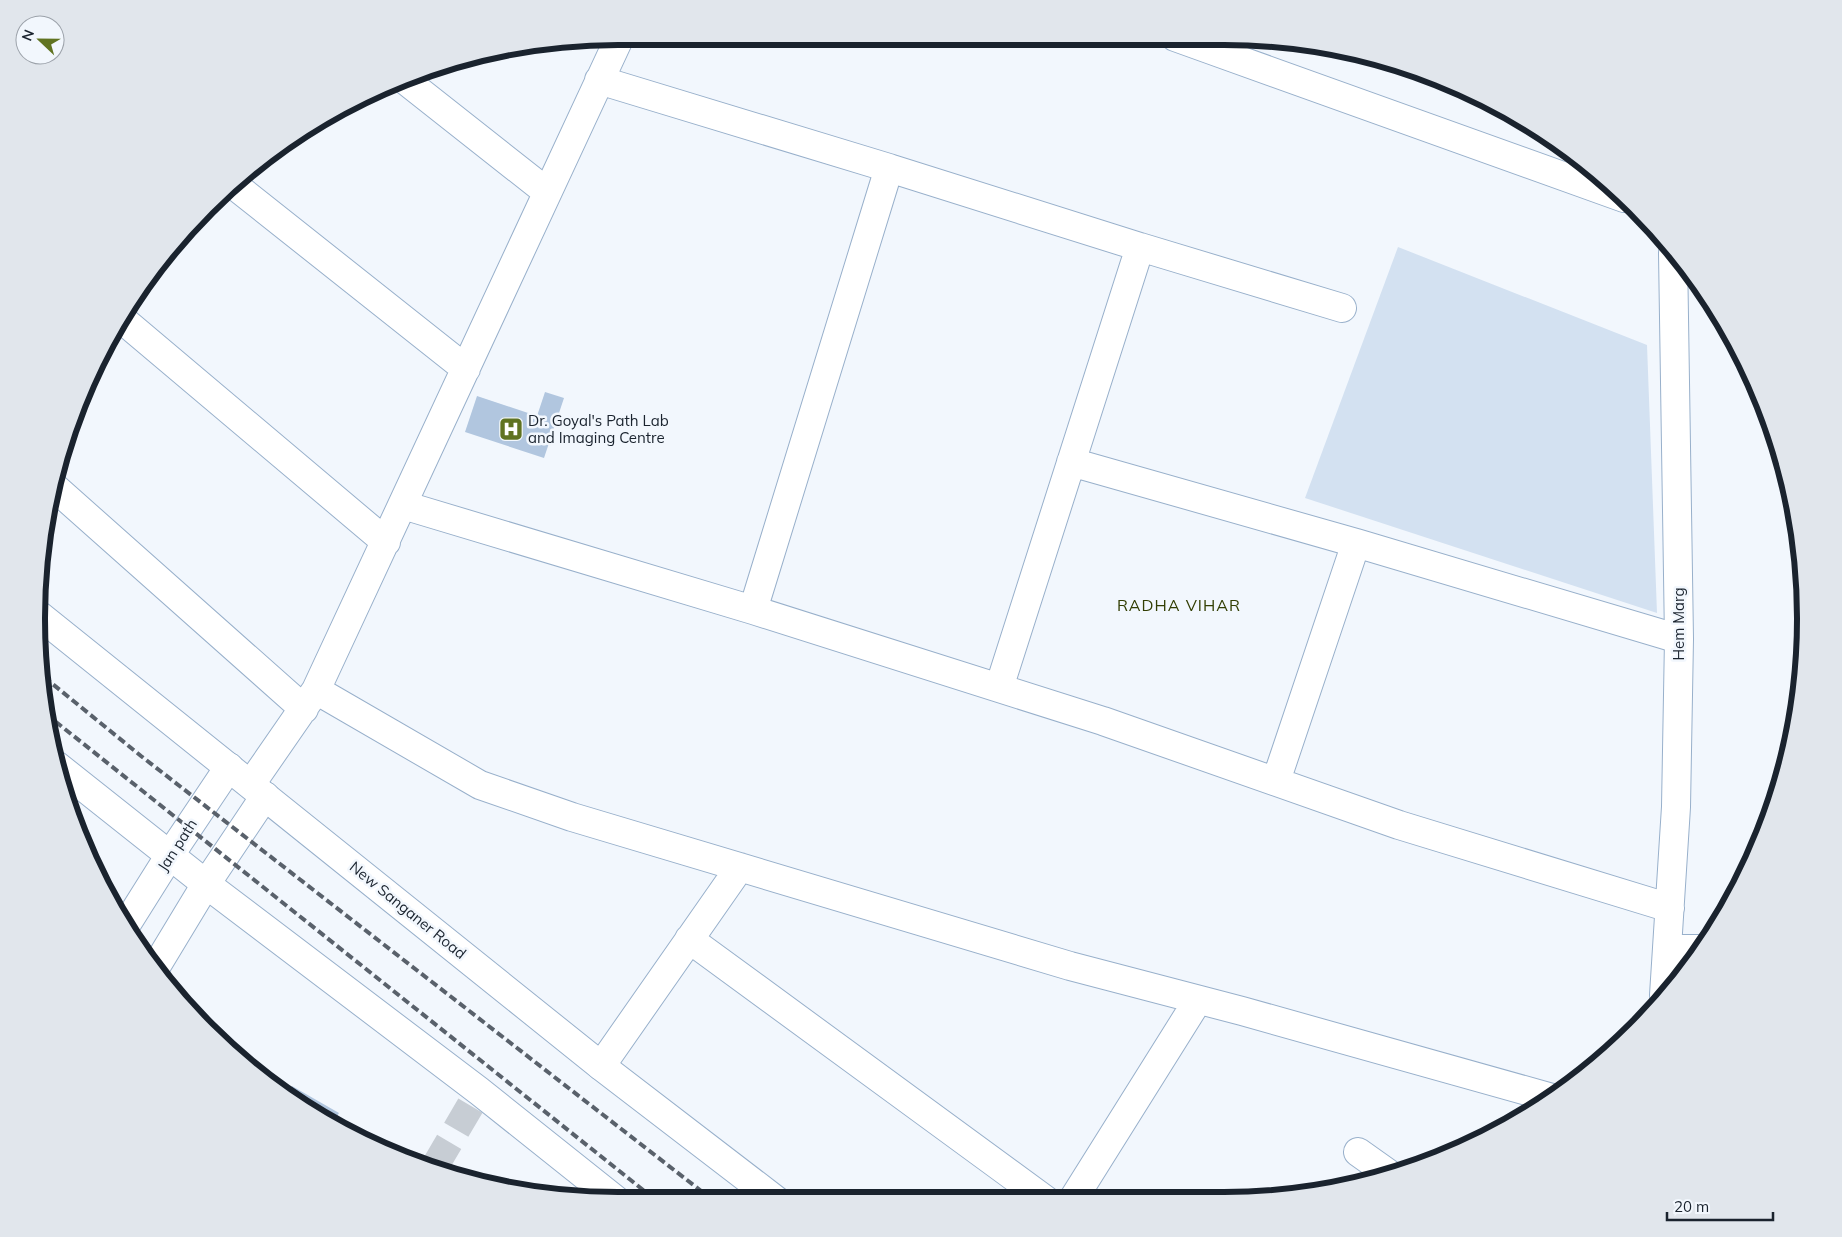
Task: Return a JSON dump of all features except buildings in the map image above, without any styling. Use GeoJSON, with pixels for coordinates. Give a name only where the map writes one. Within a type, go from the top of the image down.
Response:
{"type":"FeatureCollection","features":[{"type":"Feature","properties":{"kind":"street"},"geometry":{"type":"LineString","coordinates":[[159,961],[206,884],[310,699],[404,505],[616,45]]}},
{"type":"Feature","properties":{"kind":"street"},"geometry":{"type":"LineString","coordinates":[[1197,45],[1607,192]]}},
{"type":"Feature","properties":{"kind":"street"},"geometry":{"type":"LineString","coordinates":[[599,80],[1342,308]]}},
{"type":"Feature","properties":{"kind":"street"},"geometry":{"type":"LineString","coordinates":[[411,84],[547,192]]}},
{"type":"Feature","properties":{"kind":"street"},"geometry":{"type":"LineString","coordinates":[[753,610],[889,168]]}},
{"type":"Feature","properties":{"kind":"street"},"geometry":{"type":"LineString","coordinates":[[238,189],[466,369]]}},
{"type":"Feature","properties":{"kind":"street"},"geometry":{"type":"LineString","coordinates":[[999,688],[1140,247]]}},
{"type":"Feature","properties":{"kind":"street","name":"Hem Marg"},"geometry":{"type":"LineString","coordinates":[[1665,985],[1676,808],[1679,639],[1673,263]]}},
{"type":"Feature","properties":{"kind":"street"},"geometry":{"type":"LineString","coordinates":[[127,324],[386,542]]}},
{"type":"Feature","properties":{"kind":"street"},"geometry":{"type":"LineString","coordinates":[[1071,462],[1356,543],[1679,639]]}},
{"type":"Feature","properties":{"kind":"street"},"geometry":{"type":"LineString","coordinates":[[60,492],[310,699],[480,785],[572,817],[1070,966],[1542,1095]]}},
{"type":"Feature","properties":{"kind":"street"},"geometry":{"type":"LineString","coordinates":[[404,505],[753,610],[1103,721],[1399,825],[1670,908]]}},
{"type":"Feature","properties":{"kind":"street"},"geometry":{"type":"LineString","coordinates":[[1276,781],[1356,543]]}},
{"type":"Feature","properties":{"kind":"street","name":"New Sanganer Road"},"geometry":{"type":"LineString","coordinates":[[45,620],[601,1066],[766,1192]]}},
{"type":"Feature","properties":{"kind":"street","name":"Jan path"},"geometry":{"type":"LineString","coordinates":[[130,918],[229,767]]}},
{"type":"Feature","properties":{"kind":"street"},"geometry":{"type":"LineString","coordinates":[[67,774],[206,884],[479,1092],[605,1192]]}},
{"type":"Feature","properties":{"kind":"street"},"geometry":{"type":"LineString","coordinates":[[601,1066],[740,867]]}},
{"type":"Feature","properties":{"kind":"street"},"geometry":{"type":"LineString","coordinates":[[688,939],[1035,1192]]}},
{"type":"Feature","properties":{"kind":"street"},"geometry":{"type":"LineString","coordinates":[[1667,949],[1692,948]]}},
{"type":"Feature","properties":{"kind":"street"},"geometry":{"type":"LineString","coordinates":[[1078,1192],[1198,1000]]}},
{"type":"Feature","properties":{"kind":"street"},"geometry":{"type":"LineString","coordinates":[[1358,1152],[1382,1169]]}},
{"type":"Feature","properties":{"kind":"shaded area"},"geometry":{"type":"Polygon","coordinates":[[[1398,247],[1647,345],[1657,613],[1305,498],[1398,247]]]}},
{"type":"Feature","properties":{"kind":"tunnel"},"geometry":{"type":"LineString","coordinates":[[437,1163],[479,1091]]}},
{"type":"Feature","properties":{"kind":"railway"},"geometry":{"type":"LineString","coordinates":[[49,681],[141,756],[702,1192]]}},
{"type":"Feature","properties":{"kind":"railway"},"geometry":{"type":"LineString","coordinates":[[55,721],[646,1192]]}},
{"type":"Feature","properties":{"kind":"place","name":"Dr. Goyal's Path Lab and Imaging Centre"},"geometry":{"type":"Point","coordinates":[511,429]}},
{"type":"Feature","properties":{"kind":"district","name":"RADHA VIHAR"},"geometry":{"type":"Point","coordinates":[1179,605]}}]}
